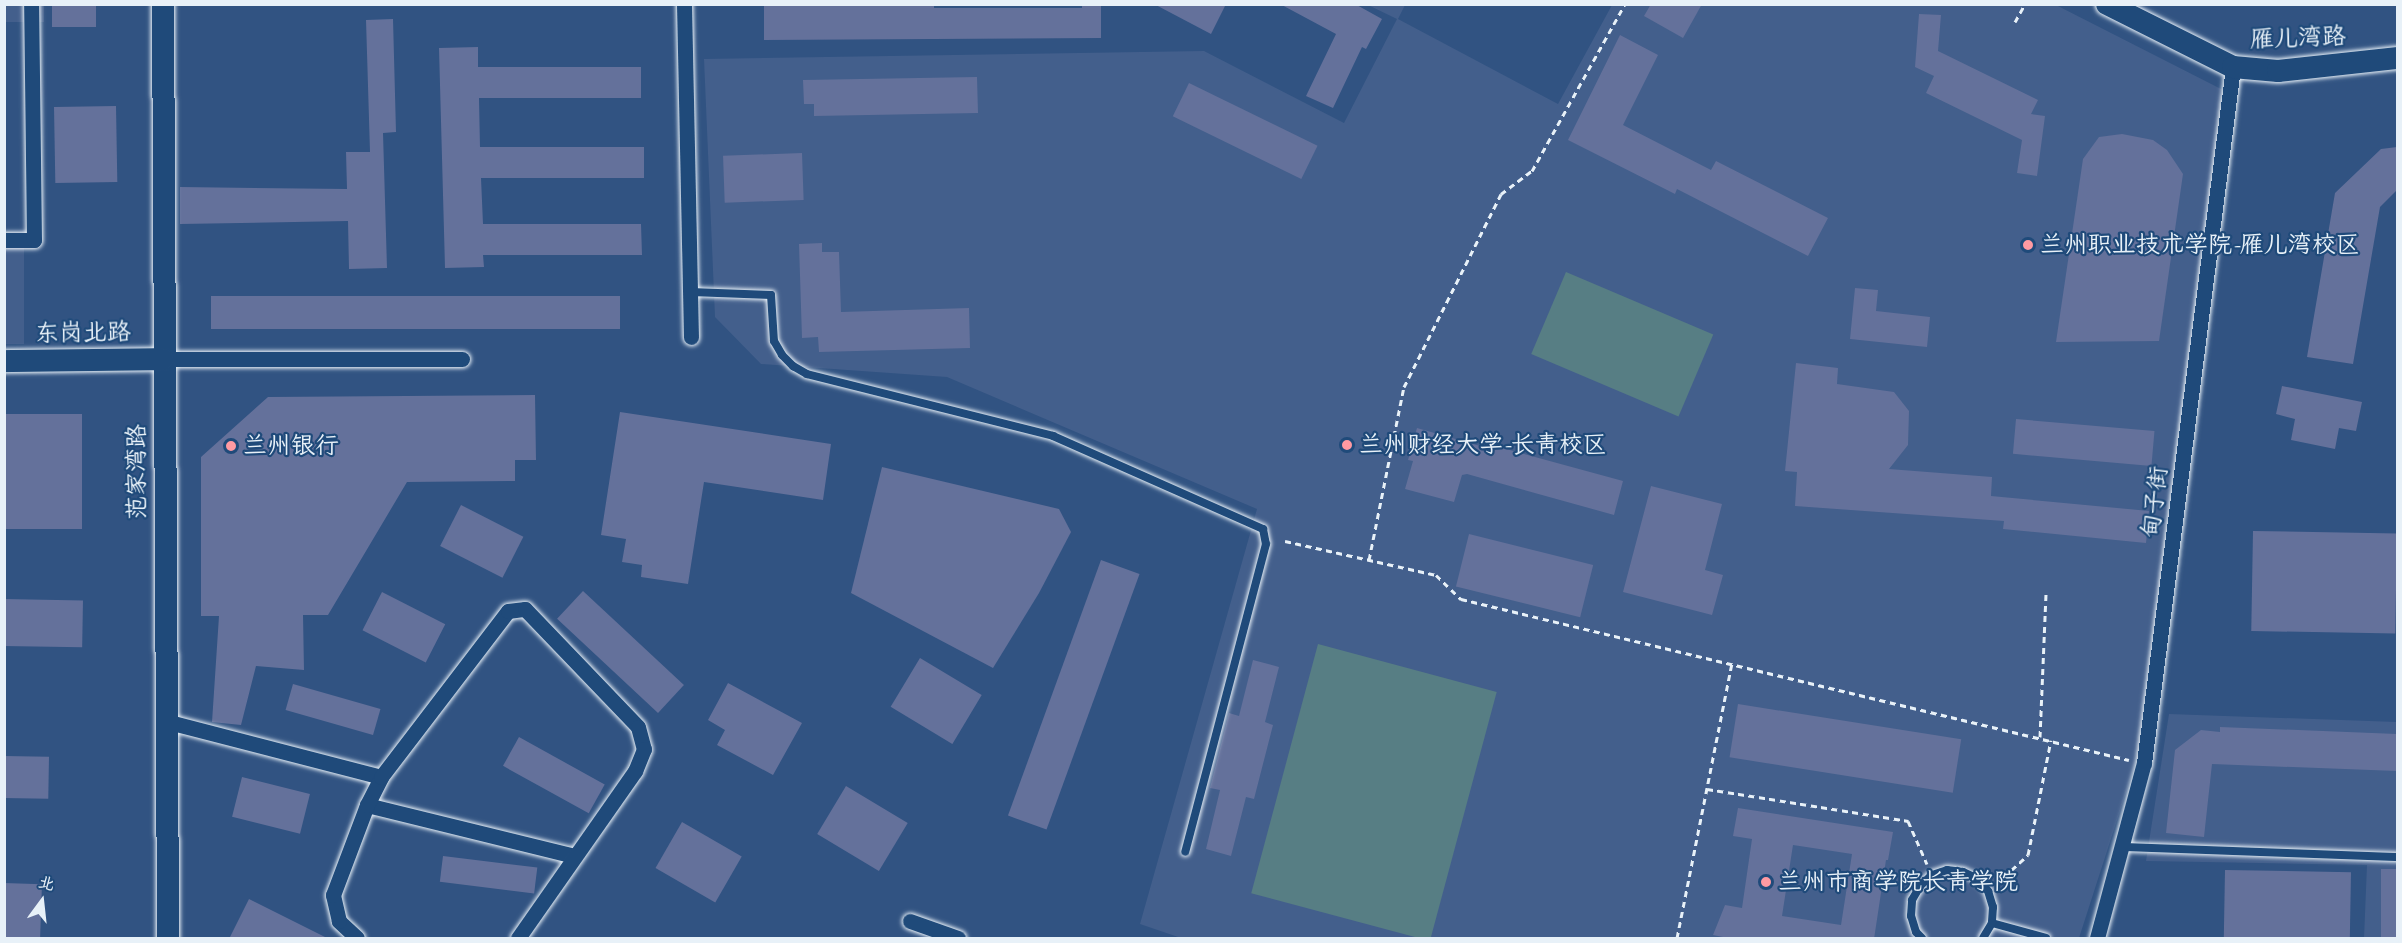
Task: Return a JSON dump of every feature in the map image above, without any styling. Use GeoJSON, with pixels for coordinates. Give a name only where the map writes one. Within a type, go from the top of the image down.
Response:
{"type":"FeatureCollection","features":[{"type":"Feature","properties":{"kind":"main road","name":"范家湾路"},"geometry":{"type":"LineString","coordinates":[[163,4],[163,359],[168,939]]}},
{"type":"Feature","properties":{"kind":"main road","name":"雁儿湾路"},"geometry":{"type":"LineString","coordinates":[[2107,4],[2233,67],[2278,71],[2397,58]]}},
{"type":"Feature","properties":{"kind":"main road","name":"东岗北路"},"geometry":{"type":"LineString","coordinates":[[4,361],[163,359]]}},
{"type":"Feature","properties":{"kind":"street"},"geometry":{"type":"LineString","coordinates":[[4,240],[34,240],[32,4]]}},
{"type":"Feature","properties":{"kind":"street"},"geometry":{"type":"LineString","coordinates":[[684,4],[691,337]]}},
{"type":"Feature","properties":{"kind":"street","name":"甸子街"},"geometry":{"type":"LineString","coordinates":[[2097,939],[2144,763],[2233,67]]}},
{"type":"Feature","properties":{"kind":"street"},"geometry":{"type":"LineString","coordinates":[[163,359],[462,359]]}},
{"type":"Feature","properties":{"kind":"street"},"geometry":{"type":"LineString","coordinates":[[357,939],[339,921],[333,895],[367,805],[381,777],[508,611],[525,609],[638,727],[643,738],[642,761],[518,939]]}},
{"type":"Feature","properties":{"kind":"street"},"geometry":{"type":"LineString","coordinates":[[165,721],[381,777]]}},
{"type":"Feature","properties":{"kind":"street"},"geometry":{"type":"LineString","coordinates":[[367,805],[574,856]]}},
{"type":"Feature","properties":{"kind":"street"},"geometry":{"type":"LineString","coordinates":[[910,921],[958,939]]}},
{"type":"Feature","properties":{"kind":"lane"},"geometry":{"type":"LineString","coordinates":[[691,292],[771,296],[774,341],[788,361],[807,374],[1053,436],[1263,529],[1266,544],[1185,852]]}},
{"type":"Feature","properties":{"kind":"lane"},"geometry":{"type":"LineString","coordinates":[[2122,847],[2397,857]]}},
{"type":"Feature","properties":{"kind":"lane"},"geometry":{"type":"LineString","coordinates":[[1922,939],[1916,932],[1911,916],[1912,900],[1920,886],[1932,875],[1947,870],[1963,872],[1978,879],[1988,891],[1993,907],[1992,923],[1983,939]]}},
{"type":"Feature","properties":{"kind":"lane"},"geometry":{"type":"LineString","coordinates":[[1992,923],[2046,939]]}},
{"type":"Feature","properties":{"kind":"path"},"geometry":{"type":"LineString","coordinates":[[1369,560],[1404,387],[1501,194],[1532,171],[1625,4]]}},
{"type":"Feature","properties":{"kind":"path"},"geometry":{"type":"LineString","coordinates":[[2015,22],[2025,4]]}},
{"type":"Feature","properties":{"kind":"path"},"geometry":{"type":"LineString","coordinates":[[1285,541],[1436,575],[1461,599],[2144,763]]}},
{"type":"Feature","properties":{"kind":"path"},"geometry":{"type":"LineString","coordinates":[[2040,737],[2046,594]]}},
{"type":"Feature","properties":{"kind":"path"},"geometry":{"type":"LineString","coordinates":[[1677,939],[1732,663]]}},
{"type":"Feature","properties":{"kind":"path"},"geometry":{"type":"LineString","coordinates":[[1988,891],[2028,855],[2051,740]]}},
{"type":"Feature","properties":{"kind":"path"},"geometry":{"type":"LineString","coordinates":[[1707,789],[1908,821],[1932,875]]}},
{"type":"Feature","properties":{"kind":"shaded area","name":"兰州财经大学-长青校区"},"geometry":{"type":"Polygon","coordinates":[[[2054,4],[2225,91],[2137,758],[2079,938],[1181,938],[1140,924],[1257,509],[947,377],[761,364],[715,317],[704,59],[1204,51],[1344,123],[1397,19],[1368,5],[1405,5],[1398,19],[1558,104],[1612,5],[2054,4]]]}},
{"type":"Feature","properties":{"kind":"shaded area"},"geometry":{"type":"Polygon","coordinates":[[[4,5],[44,5],[44,22],[4,22],[4,5]]]}},
{"type":"Feature","properties":{"kind":"shaded area"},"geometry":{"type":"Polygon","coordinates":[[[4,234],[24,234],[24,344],[4,344],[4,234]]]}},
{"type":"Feature","properties":{"kind":"shaded area"},"geometry":{"type":"Polygon","coordinates":[[[2169,714],[2397,722],[2397,938],[2364,938],[2367,865],[2146,861],[2169,714]]]}},
{"type":"Feature","properties":{"kind":"green space"},"geometry":{"type":"Polygon","coordinates":[[[1566,272],[1713,335],[1679,416],[1531,354],[1566,272]]]}},
{"type":"Feature","properties":{"kind":"green space"},"geometry":{"type":"Polygon","coordinates":[[[1318,644],[1497,692],[1431,938],[1418,938],[1251,893],[1318,644]]]}},
{"type":"Feature","properties":{"kind":"building"},"geometry":{"type":"Polygon","coordinates":[[[52,4],[96,4],[96,27],[52,27],[52,4]]]}},
{"type":"Feature","properties":{"kind":"building"},"geometry":{"type":"Polygon","coordinates":[[[764,4],[934,4],[934,8],[1082,8],[1082,4],[1101,4],[1101,38],[764,40],[764,4]]]}},
{"type":"Feature","properties":{"kind":"building"},"geometry":{"type":"Polygon","coordinates":[[[1154,4],[1226,4],[1211,34],[1154,4]]]}},
{"type":"Feature","properties":{"kind":"building"},"geometry":{"type":"Polygon","coordinates":[[[1280,4],[1355,4],[1382,19],[1366,49],[1362,47],[1333,108],[1306,96],[1336,34],[1280,4]]]}},
{"type":"Feature","properties":{"kind":"building"},"geometry":{"type":"Polygon","coordinates":[[[1651,4],[1702,4],[1683,38],[1644,16],[1651,4]]]}},
{"type":"Feature","properties":{"kind":"building"},"geometry":{"type":"Polygon","coordinates":[[[1919,14],[1941,15],[1938,51],[2038,100],[2031,114],[2045,116],[2037,176],[2017,173],[2022,140],[1926,93],[1934,76],[1915,67],[1919,14]]]}},
{"type":"Feature","properties":{"kind":"building"},"geometry":{"type":"Polygon","coordinates":[[[393,19],[396,132],[383,133],[387,268],[349,269],[348,221],[180,224],[180,187],[347,189],[346,152],[370,152],[366,20],[393,19]]]}},
{"type":"Feature","properties":{"kind":"building"},"geometry":{"type":"Polygon","coordinates":[[[1620,35],[1658,55],[1623,125],[1711,170],[1716,161],[1828,218],[1808,256],[1677,189],[1675,194],[1568,140],[1620,35]]]}},
{"type":"Feature","properties":{"kind":"building"},"geometry":{"type":"Polygon","coordinates":[[[478,47],[478,67],[641,67],[641,98],[479,98],[480,147],[644,147],[644,178],[481,178],[483,224],[641,224],[642,255],[483,255],[484,267],[445,268],[439,48],[478,47]]]}},
{"type":"Feature","properties":{"kind":"building"},"geometry":{"type":"Polygon","coordinates":[[[977,77],[978,113],[814,116],[814,104],[804,104],[803,80],[977,77]]]}},
{"type":"Feature","properties":{"kind":"building"},"geometry":{"type":"Polygon","coordinates":[[[1189,83],[1318,146],[1301,179],[1173,116],[1189,83]]]}},
{"type":"Feature","properties":{"kind":"building"},"geometry":{"type":"Polygon","coordinates":[[[116,106],[117,182],[55,183],[54,107],[116,106]]]}},
{"type":"Feature","properties":{"kind":"building"},"geometry":{"type":"Polygon","coordinates":[[[2122,134],[2153,140],[2167,150],[2183,174],[2159,341],[2056,342],[2083,159],[2099,137],[2122,134]]]}},
{"type":"Feature","properties":{"kind":"building"},"geometry":{"type":"Polygon","coordinates":[[[2397,147],[2397,190],[2380,207],[2353,364],[2307,357],[2335,193],[2381,149],[2397,147]]]}},
{"type":"Feature","properties":{"kind":"building"},"geometry":{"type":"Polygon","coordinates":[[[802,153],[804,200],[725,203],[723,156],[802,153]]]}},
{"type":"Feature","properties":{"kind":"building"},"geometry":{"type":"Polygon","coordinates":[[[822,243],[822,252],[839,252],[841,312],[969,308],[970,348],[819,352],[818,337],[802,338],[799,244],[822,243]]]}},
{"type":"Feature","properties":{"kind":"building"},"geometry":{"type":"Polygon","coordinates":[[[1855,288],[1878,290],[1876,311],[1930,317],[1927,347],[1850,339],[1855,288]]]}},
{"type":"Feature","properties":{"kind":"building"},"geometry":{"type":"Polygon","coordinates":[[[211,296],[620,296],[620,329],[211,329],[211,296]]]}},
{"type":"Feature","properties":{"kind":"building"},"geometry":{"type":"Polygon","coordinates":[[[1796,363],[1838,368],[1837,384],[1894,392],[1909,411],[1908,445],[1889,469],[1992,477],[1991,496],[2149,511],[2146,543],[2003,529],[2004,521],[1795,506],[1797,472],[1785,471],[1796,363]]]}},
{"type":"Feature","properties":{"kind":"building"},"geometry":{"type":"Polygon","coordinates":[[[2282,386],[2362,402],[2356,431],[2339,428],[2335,449],[2291,440],[2295,419],[2276,414],[2282,386]]]}},
{"type":"Feature","properties":{"kind":"building"},"geometry":{"type":"Polygon","coordinates":[[[535,395],[536,460],[515,460],[515,481],[407,482],[328,615],[303,615],[304,670],[256,666],[241,725],[212,722],[219,616],[201,616],[201,457],[268,397],[535,395]]]}},
{"type":"Feature","properties":{"kind":"building"},"geometry":{"type":"Polygon","coordinates":[[[620,412],[831,444],[823,500],[704,482],[688,584],[641,577],[642,565],[622,562],[626,539],[601,535],[620,412]]]}},
{"type":"Feature","properties":{"kind":"building"},"geometry":{"type":"Polygon","coordinates":[[[4,414],[82,414],[82,529],[4,529],[4,414]]]}},
{"type":"Feature","properties":{"kind":"building"},"geometry":{"type":"Polygon","coordinates":[[[2016,419],[2154,431],[2151,466],[2013,454],[2016,419]]]}},
{"type":"Feature","properties":{"kind":"building"},"geometry":{"type":"Polygon","coordinates":[[[1417,428],[1494,450],[1495,446],[1623,481],[1614,515],[1467,474],[1462,475],[1454,502],[1405,489],[1413,461],[1408,460],[1417,428]]]}},
{"type":"Feature","properties":{"kind":"building"},"geometry":{"type":"Polygon","coordinates":[[[882,467],[1059,509],[1071,532],[1039,593],[993,668],[851,593],[882,467]]]}},
{"type":"Feature","properties":{"kind":"building"},"geometry":{"type":"Polygon","coordinates":[[[1651,486],[1722,504],[1705,570],[1723,575],[1712,615],[1623,592],[1651,486]]]}},
{"type":"Feature","properties":{"kind":"building"},"geometry":{"type":"Polygon","coordinates":[[[461,505],[523,537],[502,578],[440,546],[461,505]]]}},
{"type":"Feature","properties":{"kind":"building"},"geometry":{"type":"Polygon","coordinates":[[[2253,531],[2397,534],[2395,633],[2251,631],[2253,531]]]}},
{"type":"Feature","properties":{"kind":"building"},"geometry":{"type":"Polygon","coordinates":[[[1469,534],[1593,565],[1580,617],[1456,586],[1469,534]]]}},
{"type":"Feature","properties":{"kind":"building"},"geometry":{"type":"Polygon","coordinates":[[[1101,560],[1140,574],[1046,830],[1008,816],[1101,560]]]}},
{"type":"Feature","properties":{"kind":"building"},"geometry":{"type":"Polygon","coordinates":[[[583,591],[684,685],[658,713],[557,619],[583,591]]]}},
{"type":"Feature","properties":{"kind":"building"},"geometry":{"type":"Polygon","coordinates":[[[382,592],[445,624],[426,663],[362,630],[382,592]]]}},
{"type":"Feature","properties":{"kind":"building"},"geometry":{"type":"Polygon","coordinates":[[[4,599],[83,600],[82,647],[4,646],[4,599]]]}},
{"type":"Feature","properties":{"kind":"building"},"geometry":{"type":"Polygon","coordinates":[[[920,658],[982,695],[952,744],[891,707],[920,658]]]}},
{"type":"Feature","properties":{"kind":"building"},"geometry":{"type":"Polygon","coordinates":[[[1253,660],[1279,667],[1265,722],[1273,725],[1254,799],[1246,797],[1231,856],[1206,849],[1220,790],[1210,788],[1229,713],[1239,716],[1253,660]]]}},
{"type":"Feature","properties":{"kind":"building"},"geometry":{"type":"Polygon","coordinates":[[[728,683],[802,723],[773,775],[717,745],[725,730],[708,720],[728,683]]]}},
{"type":"Feature","properties":{"kind":"building"},"geometry":{"type":"Polygon","coordinates":[[[293,684],[380,709],[373,735],[286,710],[293,684]]]}},
{"type":"Feature","properties":{"kind":"building"},"geometry":{"type":"Polygon","coordinates":[[[1738,704],[1961,739],[1953,793],[1730,757],[1738,704]]]}},
{"type":"Feature","properties":{"kind":"building"},"geometry":{"type":"Polygon","coordinates":[[[2220,727],[2397,734],[2397,771],[2212,764],[2204,837],[2166,833],[2175,750],[2201,730],[2220,732],[2220,727]]]}},
{"type":"Feature","properties":{"kind":"building"},"geometry":{"type":"Polygon","coordinates":[[[519,737],[605,785],[589,813],[503,766],[519,737]]]}},
{"type":"Feature","properties":{"kind":"building"},"geometry":{"type":"Polygon","coordinates":[[[4,756],[49,757],[48,799],[4,798],[4,756]]]}},
{"type":"Feature","properties":{"kind":"building"},"geometry":{"type":"Polygon","coordinates":[[[242,777],[310,794],[300,834],[232,817],[242,777]]]}},
{"type":"Feature","properties":{"kind":"building"},"geometry":{"type":"Polygon","coordinates":[[[846,786],[908,823],[879,871],[817,834],[846,786]]]}},
{"type":"Feature","properties":{"kind":"building","name":"兰州市商学院长青学院"},"geometry":{"type":"Polygon","coordinates":[[[1738,808],[1893,832],[1888,860],[1886,860],[1874,939],[1733,939],[1713,935],[1725,905],[1742,908],[1752,839],[1733,836],[1738,808]],[[1793,845],[1782,916],[1841,925],[1852,854],[1793,845]]]}},
{"type":"Feature","properties":{"kind":"building"},"geometry":{"type":"Polygon","coordinates":[[[682,822],[742,856],[715,902],[656,868],[682,822]]]}},
{"type":"Feature","properties":{"kind":"building"},"geometry":{"type":"Polygon","coordinates":[[[443,856],[537,868],[534,893],[440,882],[443,856]]]}},
{"type":"Feature","properties":{"kind":"building"},"geometry":{"type":"Polygon","coordinates":[[[2381,869],[2397,869],[2397,938],[2381,938],[2381,869]]]}},
{"type":"Feature","properties":{"kind":"building"},"geometry":{"type":"Polygon","coordinates":[[[2225,870],[2351,872],[2350,938],[2224,938],[2225,870]]]}},
{"type":"Feature","properties":{"kind":"building"},"geometry":{"type":"Polygon","coordinates":[[[4,883],[42,884],[40,938],[4,938],[4,883]]]}},
{"type":"Feature","properties":{"kind":"building"},"geometry":{"type":"Polygon","coordinates":[[[249,899],[329,939],[229,939],[249,899]]]}},
{"type":"Feature","properties":{"kind":"place","name":"兰州职业技术学院-雁儿湾校区"},"geometry":{"type":"Point","coordinates":[2028,245]}},
{"type":"Feature","properties":{"kind":"place","name":"兰州财经大学-长青校区"},"geometry":{"type":"Point","coordinates":[1347,445]}},
{"type":"Feature","properties":{"kind":"place","name":"兰州银行"},"geometry":{"type":"Point","coordinates":[231,446]}},
{"type":"Feature","properties":{"kind":"place","name":"兰州市商学院长青学院"},"geometry":{"type":"Point","coordinates":[1766,882]}}]}
